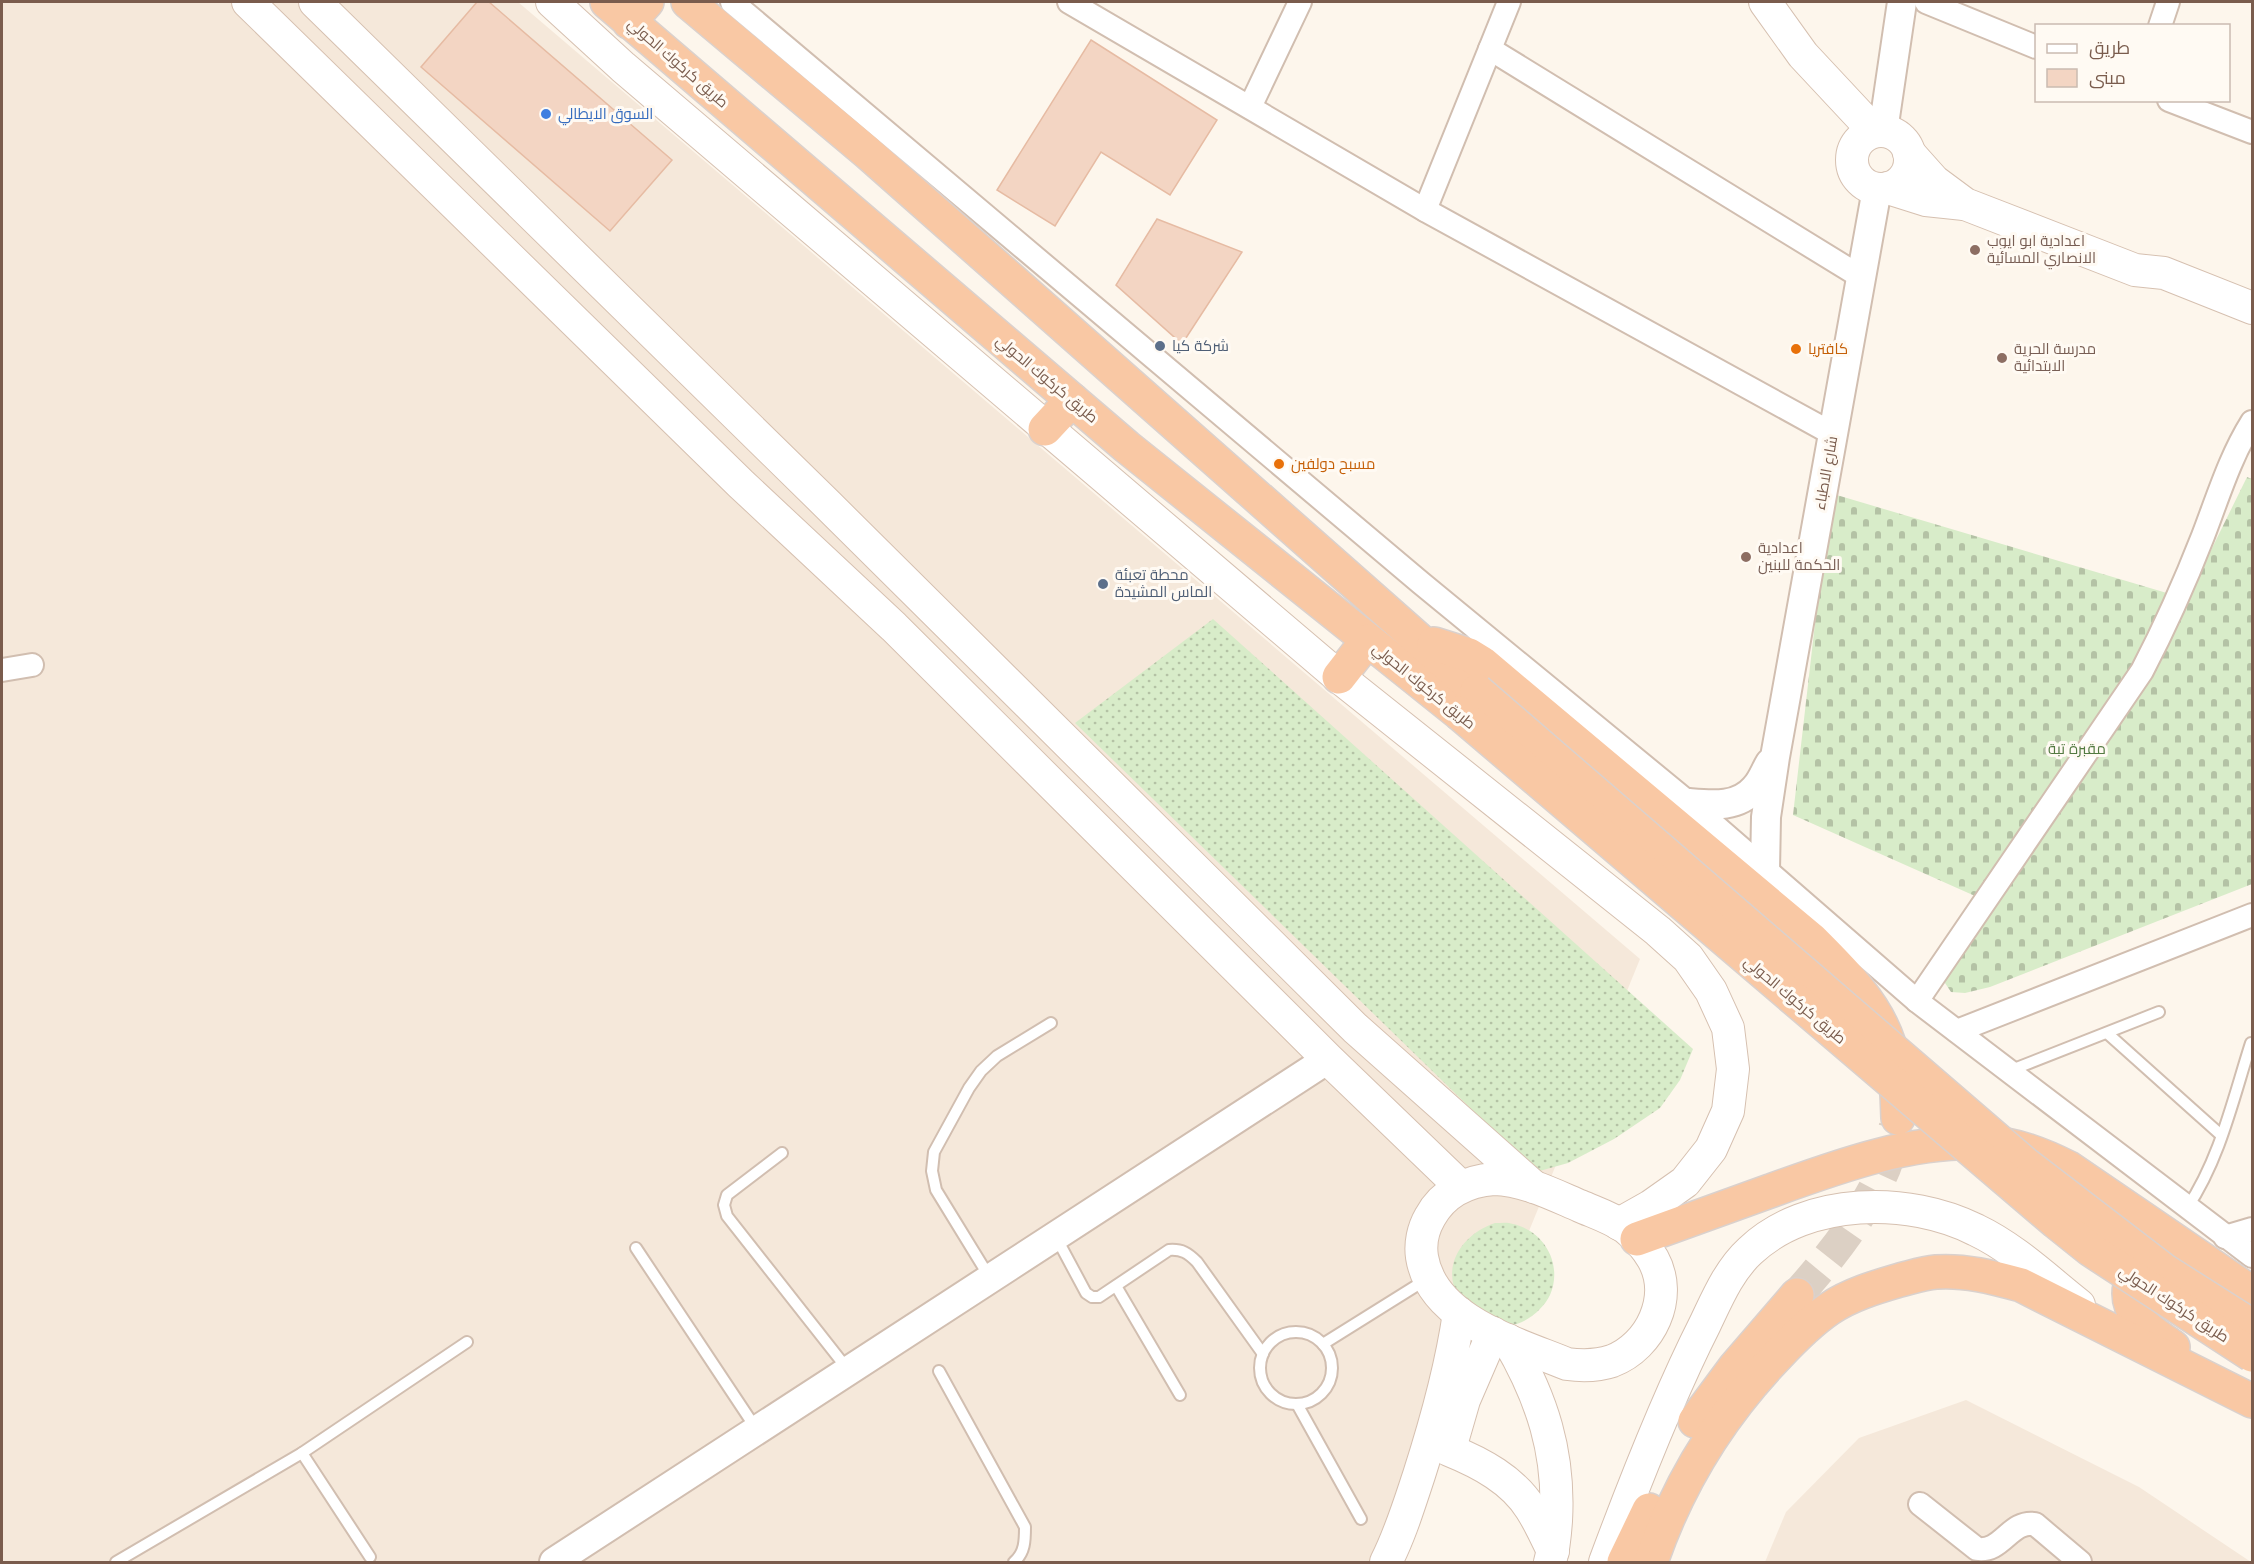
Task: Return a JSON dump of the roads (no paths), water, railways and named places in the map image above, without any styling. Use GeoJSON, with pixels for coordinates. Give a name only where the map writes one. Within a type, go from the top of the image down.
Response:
{"type":"FeatureCollection","features":[{"type":"Feature","properties":{"kind":"highway","name":"طريق كركوك الحولي"},"geometry":{"type":"LineString","coordinates":[[688,2],[859,145],[1331,560],[1419,641],[1468,702],[2056,1222],[2091,1250],[2253,1355]]}},
{"type":"Feature","properties":{"kind":"highway","name":"طريق كركوك الحولي"},"geometry":{"type":"LineString","coordinates":[[628,8],[1072,400],[1367,641],[1468,702],[2024,1163],[2165,1271],[2253,1326]]}},
{"type":"Feature","properties":{"kind":"highway"},"geometry":{"type":"LineString","coordinates":[[1045,429],[1072,400]]}},
{"type":"Feature","properties":{"kind":"highway"},"geometry":{"type":"LineString","coordinates":[[1339,677],[1367,641]]}},
{"type":"Feature","properties":{"kind":"highway"},"geometry":{"type":"LineString","coordinates":[[1419,641],[1469,655],[1482,663],[1812,940],[1845,973],[1864,997],[1886,1036],[1897,1085],[1898,1118]]}},
{"type":"Feature","properties":{"kind":"highway"},"geometry":{"type":"LineString","coordinates":[[1628,1231],[1871,1158],[1942,1145],[1989,1143],[2017,1147],[2069,1168],[2245,1276]]}},
{"type":"Feature","properties":{"kind":"highway"},"geometry":{"type":"LineString","coordinates":[[2245,1276],[2162,1260],[2145,1265],[2137,1271],[2128,1288],[2139,1320],[2246,1398]]}},
{"type":"Feature","properties":{"kind":"highway"},"geometry":{"type":"LineString","coordinates":[[1651,1563],[1669,1514],[1700,1453],[1728,1412],[1769,1364],[1806,1326],[1830,1308],[1847,1299],[1914,1276],[1933,1272],[1961,1272],[1990,1276],[2020,1285],[2246,1398]]}},
{"type":"Feature","properties":{"kind":"highway"},"geometry":{"type":"LineString","coordinates":[[1624,1563],[1681,1442],[1734,1366],[1797,1295]]}},
{"type":"Feature","properties":{"kind":"main road"},"geometry":{"type":"LineString","coordinates":[[248,2],[741,484],[894,627],[1328,1059],[1461,1187]]}},
{"type":"Feature","properties":{"kind":"main road"},"geometry":{"type":"LineString","coordinates":[[315,2],[1355,1028],[1534,1186]]}},
{"type":"Feature","properties":{"kind":"main road"},"geometry":{"type":"LineString","coordinates":[[552,2],[622,67],[1339,677],[1658,931],[1688,958],[1711,991],[1728,1028],[1734,1070],[1728,1111],[1711,1149],[1685,1182],[1651,1206],[1628,1231]]}},
{"type":"Feature","properties":{"kind":"main road"},"geometry":{"type":"LineString","coordinates":[[1765,2],[1803,55],[1852,154]]}},
{"type":"Feature","properties":{"kind":"main road"},"geometry":{"type":"LineString","coordinates":[[1803,55],[1879,131]]}},
{"type":"Feature","properties":{"kind":"main road"},"geometry":{"type":"LineString","coordinates":[[1965,204],[1926,200],[1866,185],[1857,177],[1852,166],[1852,154],[1856,144],[1864,136],[1879,131],[1894,134],[1934,181],[1965,204],[2135,270],[2164,273],[2253,308]]}},
{"type":"Feature","properties":{"kind":"main road"},"geometry":{"type":"LineString","coordinates":[[1883,188],[1898,183],[1906,174],[1909,164],[1908,153]]}},
{"type":"Feature","properties":{"kind":"main road"},"geometry":{"type":"LineString","coordinates":[[2135,270],[2152,284],[2253,326]]}},
{"type":"Feature","properties":{"kind":"main road"},"geometry":{"type":"LineString","coordinates":[[1328,1059],[1355,1028]]}},
{"type":"Feature","properties":{"kind":"main road"},"geometry":{"type":"LineString","coordinates":[[1507,1179],[1534,1186],[1628,1231],[1653,1260],[1658,1272],[1661,1297],[1655,1320],[1639,1343],[1612,1360],[1582,1366],[1567,1364],[1500,1337],[1459,1313],[1436,1290],[1428,1278],[1421,1251],[1426,1223],[1443,1200],[1461,1187],[1480,1180],[1507,1179]]}},
{"type":"Feature","properties":{"kind":"main road"},"geometry":{"type":"LineString","coordinates":[[1605,1563],[1685,1363],[1721,1291],[1748,1252],[1766,1237],[1786,1225],[1808,1217],[1860,1208],[1890,1207],[1920,1210],[1949,1218],[2003,1245],[2109,1329]]}},
{"type":"Feature","properties":{"kind":"main road"},"geometry":{"type":"LineString","coordinates":[[1386,1563],[1408,1509],[1428,1448],[1449,1375],[1459,1313]]}},
{"type":"Feature","properties":{"kind":"main road"},"geometry":{"type":"LineString","coordinates":[[1407,1563],[1449,1450],[1464,1400],[1500,1337]]}},
{"type":"Feature","properties":{"kind":"main road"},"geometry":{"type":"LineString","coordinates":[[1500,1337],[1537,1394],[1550,1432],[1557,1494],[1552,1557]]}},
{"type":"Feature","properties":{"kind":"main road"},"geometry":{"type":"LineString","coordinates":[[1639,1343],[1685,1363]]}},
{"type":"Feature","properties":{"kind":"main road"},"geometry":{"type":"LineString","coordinates":[[1449,1450],[1490,1469],[1508,1483],[1532,1510],[1552,1557]]}},
{"type":"Feature","properties":{"kind":"street"},"geometry":{"type":"LineString","coordinates":[[732,2],[1412,576],[1689,803],[1917,1001],[2225,1237],[2245,1276]]}},
{"type":"Feature","properties":{"kind":"street"},"geometry":{"type":"LineString","coordinates":[[1250,107],[1300,2]]}},
{"type":"Feature","properties":{"kind":"street"},"geometry":{"type":"LineString","coordinates":[[1425,210],[1509,2]]}},
{"type":"Feature","properties":{"kind":"street"},"geometry":{"type":"LineString","coordinates":[[1879,131],[1902,2]]}},
{"type":"Feature","properties":{"kind":"street"},"geometry":{"type":"LineString","coordinates":[[1926,2],[2035,46]]}},
{"type":"Feature","properties":{"kind":"street"},"geometry":{"type":"LineString","coordinates":[[2161,24],[2168,2]]}},
{"type":"Feature","properties":{"kind":"street"},"geometry":{"type":"LineString","coordinates":[[1077,4],[1425,210],[1833,434]]}},
{"type":"Feature","properties":{"kind":"street"},"geometry":{"type":"LineString","coordinates":[[1490,49],[1861,277]]}},
{"type":"Feature","properties":{"kind":"street"},"geometry":{"type":"LineString","coordinates":[[2174,102],[2253,132]]}},
{"type":"Feature","properties":{"kind":"street","name":"شارع الاطباء"},"geometry":{"type":"LineString","coordinates":[[1765,870],[1766,817],[1774,757],[1861,277],[1883,188]]}},
{"type":"Feature","properties":{"kind":"street"},"geometry":{"type":"LineString","coordinates":[[1917,1001],[2142,671],[2164,630],[2203,537],[2233,456],[2253,422]]}},
{"type":"Feature","properties":{"kind":"street"},"geometry":{"type":"LineString","coordinates":[[2,670],[32,665]]}},
{"type":"Feature","properties":{"kind":"street","name":"شارع الاطباء"},"geometry":{"type":"LineString","coordinates":[[1689,803],[1724,805],[1746,796],[1755,789],[1774,757]]}},
{"type":"Feature","properties":{"kind":"street"},"geometry":{"type":"LineString","coordinates":[[1956,1031],[2253,915]]}},
{"type":"Feature","properties":{"kind":"street"},"geometry":{"type":"LineString","coordinates":[[554,1563],[1328,1059]]}},
{"type":"Feature","properties":{"kind":"street"},"geometry":{"type":"LineString","coordinates":[[2225,1237],[2253,1229]]}},
{"type":"Feature","properties":{"kind":"street"},"geometry":{"type":"LineString","coordinates":[[1920,1504],[1977,1549],[1993,1548],[2019,1525],[2027,1522],[2035,1524],[2080,1563]]}},
{"type":"Feature","properties":{"kind":"lane"},"geometry":{"type":"LineString","coordinates":[[2009,1071],[2159,1012]]}},
{"type":"Feature","properties":{"kind":"lane"},"geometry":{"type":"LineString","coordinates":[[990,1278],[936,1190],[932,1171],[934,1152],[981,1071],[997,1056],[1051,1023]]}},
{"type":"Feature","properties":{"kind":"lane"},"geometry":{"type":"LineString","coordinates":[[2107,1033],[2221,1135]]}},
{"type":"Feature","properties":{"kind":"lane"},"geometry":{"type":"LineString","coordinates":[[2187,1208],[2206,1175],[2251,1043]]}},
{"type":"Feature","properties":{"kind":"lane"},"geometry":{"type":"LineString","coordinates":[[782,1153],[727,1195],[724,1205],[726,1216],[849,1371]]}},
{"type":"Feature","properties":{"kind":"lane"},"geometry":{"type":"LineString","coordinates":[[1055,1236],[1086,1293],[1092,1297],[1099,1297],[1169,1250],[1180,1249],[1189,1254],[1263,1354]]}},
{"type":"Feature","properties":{"kind":"lane"},"geometry":{"type":"LineString","coordinates":[[636,1248],[757,1431]]}},
{"type":"Feature","properties":{"kind":"lane"},"geometry":{"type":"LineString","coordinates":[[1323,1344],[1428,1278]]}},
{"type":"Feature","properties":{"kind":"lane"},"geometry":{"type":"LineString","coordinates":[[1116,1286],[1180,1395]]}},
{"type":"Feature","properties":{"kind":"lane"},"geometry":{"type":"LineString","coordinates":[[1295,1332],[1305,1334],[1323,1344],[1332,1362],[1329,1383],[1317,1398],[1297,1404],[1287,1403],[1269,1393],[1261,1374],[1263,1354],[1276,1338],[1295,1332]]}},
{"type":"Feature","properties":{"kind":"lane"},"geometry":{"type":"LineString","coordinates":[[116,1563],[302,1453],[466,1342]]}},
{"type":"Feature","properties":{"kind":"lane"},"geometry":{"type":"LineString","coordinates":[[939,1371],[1024,1527],[1025,1543],[1019,1558],[1014,1563]]}},
{"type":"Feature","properties":{"kind":"lane"},"geometry":{"type":"LineString","coordinates":[[1297,1404],[1361,1519]]}},
{"type":"Feature","properties":{"kind":"lane"},"geometry":{"type":"LineString","coordinates":[[302,1453],[370,1557]]}},
{"type":"Feature","properties":{"kind":"tunnel"},"geometry":{"type":"LineString","coordinates":[[1797,1295],[1834,1251],[1867,1203],[1884,1169],[1895,1128]]}},
{"type":"Feature","properties":{"kind":"place","name":"السوق الايطالي"},"geometry":{"type":"Point","coordinates":[546,114]}},
{"type":"Feature","properties":{"kind":"place","name":"اعدادية ابو ايوب الانصاري المسائية"},"geometry":{"type":"Point","coordinates":[1975,250]}},
{"type":"Feature","properties":{"kind":"place","name":"شركة كيا"},"geometry":{"type":"Point","coordinates":[1160,346]}},
{"type":"Feature","properties":{"kind":"place","name":"کافتریا"},"geometry":{"type":"Point","coordinates":[1796,349]}},
{"type":"Feature","properties":{"kind":"place","name":"مدرسة الحرية الابتدائية"},"geometry":{"type":"Point","coordinates":[2002,358]}},
{"type":"Feature","properties":{"kind":"place","name":"مسبح دولفين"},"geometry":{"type":"Point","coordinates":[1279,464]}},
{"type":"Feature","properties":{"kind":"place","name":"اعدادية الحكمة للبنين"},"geometry":{"type":"Point","coordinates":[1746,557]}},
{"type":"Feature","properties":{"kind":"place","name":"محطة تعبئة الماس المشيدة"},"geometry":{"type":"Point","coordinates":[1103,584]}},
{"type":"Feature","properties":{"kind":"park label","name":"مقبرة تبة"},"geometry":{"type":"Point","coordinates":[2077,749]}}]}
